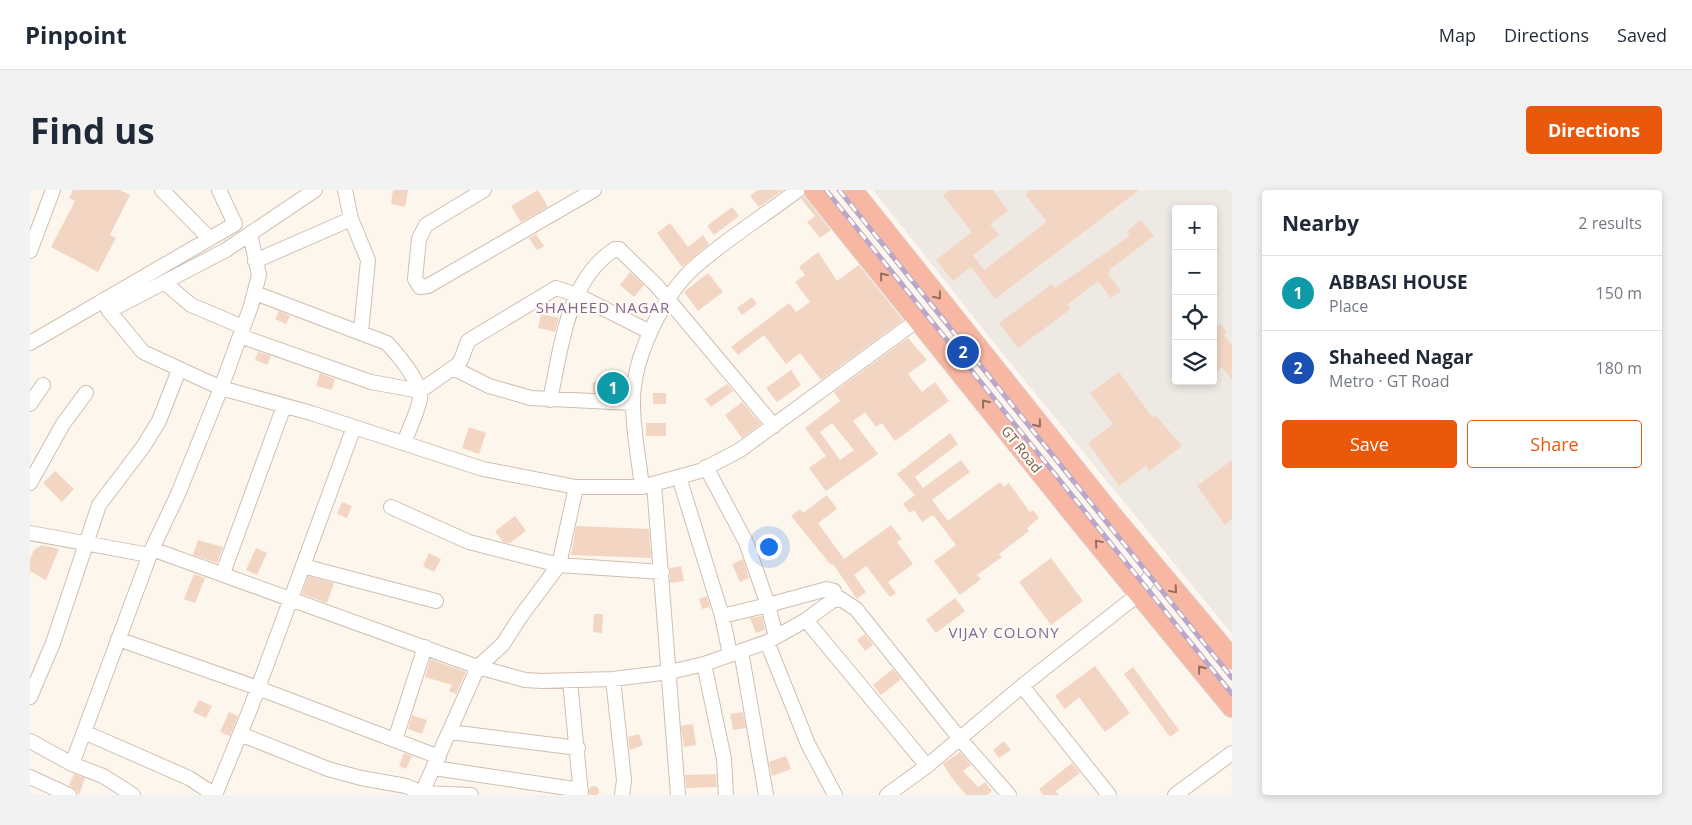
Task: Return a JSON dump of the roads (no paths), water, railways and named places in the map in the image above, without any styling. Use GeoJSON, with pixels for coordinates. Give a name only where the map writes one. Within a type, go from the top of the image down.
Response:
{"type":"FeatureCollection","features":[{"type":"Feature","properties":{"kind":"highway","name":"GT Road"},"geometry":{"type":"LineString","coordinates":[[814,190],[1232,707]]}},
{"type":"Feature","properties":{"kind":"highway","name":"GT Road"},"geometry":{"type":"LineString","coordinates":[[852,190],[1155,568],[1232,659]]}},
{"type":"Feature","properties":{"kind":"street"},"geometry":{"type":"LineString","coordinates":[[30,251],[53,190]]}},
{"type":"Feature","properties":{"kind":"street"},"geometry":{"type":"LineString","coordinates":[[162,190],[209,238]]}},
{"type":"Feature","properties":{"kind":"street"},"geometry":{"type":"LineString","coordinates":[[106,306],[209,238],[234,224],[219,190]]}},
{"type":"Feature","properties":{"kind":"street"},"geometry":{"type":"LineString","coordinates":[[30,343],[106,306],[165,283],[226,250],[316,190]]}},
{"type":"Feature","properties":{"kind":"street"},"geometry":{"type":"LineString","coordinates":[[345,190],[350,218],[368,260],[361,332]]}},
{"type":"Feature","properties":{"kind":"street"},"geometry":{"type":"LineString","coordinates":[[484,190],[430,221],[422,231],[415,279],[420,287],[428,286],[594,190]]}},
{"type":"Feature","properties":{"kind":"street"},"geometry":{"type":"LineString","coordinates":[[678,795],[662,572],[632,403],[636,372],[650,332],[669,300],[697,264],[798,190]]}},
{"type":"Feature","properties":{"kind":"street"},"geometry":{"type":"LineString","coordinates":[[255,261],[350,218]]}},
{"type":"Feature","properties":{"kind":"street"},"geometry":{"type":"LineString","coordinates":[[72,764],[151,552],[178,494],[242,332],[259,275],[250,234]]}},
{"type":"Feature","properties":{"kind":"street"},"geometry":{"type":"LineString","coordinates":[[550,400],[563,338],[576,295],[584,279],[608,253],[615,249],[625,255],[669,300],[774,426]]}},
{"type":"Feature","properties":{"kind":"street"},"geometry":{"type":"LineString","coordinates":[[165,283],[191,304],[242,332],[371,382],[420,391],[453,368],[461,360],[468,341],[556,288],[576,295],[650,332]]}},
{"type":"Feature","properties":{"kind":"street"},"geometry":{"type":"LineString","coordinates":[[255,293],[361,332],[387,343],[397,353],[420,391],[420,399],[404,443]]}},
{"type":"Feature","properties":{"kind":"street"},"geometry":{"type":"LineString","coordinates":[[106,306],[142,352],[221,388],[354,427],[484,469],[576,487],[648,486],[706,468],[740,450],[919,319]]}},
{"type":"Feature","properties":{"kind":"street"},"geometry":{"type":"LineString","coordinates":[[453,368],[489,386],[531,398],[632,403]]}},
{"type":"Feature","properties":{"kind":"street"},"geometry":{"type":"LineString","coordinates":[[30,697],[34,682],[88,542],[99,505],[160,421],[179,370]]}},
{"type":"Feature","properties":{"kind":"street"},"geometry":{"type":"LineString","coordinates":[[30,404],[43,386]]}},
{"type":"Feature","properties":{"kind":"street"},"geometry":{"type":"LineString","coordinates":[[30,483],[64,424],[86,393]]}},
{"type":"Feature","properties":{"kind":"street"},"geometry":{"type":"LineString","coordinates":[[223,573],[284,406]]}},
{"type":"Feature","properties":{"kind":"street"},"geometry":{"type":"LineString","coordinates":[[84,732],[189,778],[215,795],[258,688],[354,427]]}},
{"type":"Feature","properties":{"kind":"street"},"geometry":{"type":"LineString","coordinates":[[706,468],[746,542],[768,605],[772,639],[808,744],[836,795]]}},
{"type":"Feature","properties":{"kind":"street"},"geometry":{"type":"LineString","coordinates":[[679,477],[722,616],[736,652],[766,795]]}},
{"type":"Feature","properties":{"kind":"street"},"geometry":{"type":"LineString","coordinates":[[422,794],[478,667],[503,644],[521,616],[559,565],[576,487]]}},
{"type":"Feature","properties":{"kind":"street"},"geometry":{"type":"LineString","coordinates":[[391,507],[469,542],[559,565],[662,572]]}},
{"type":"Feature","properties":{"kind":"street"},"geometry":{"type":"LineString","coordinates":[[32,537],[88,542],[151,552],[223,573],[478,667],[525,680],[570,681],[613,679],[670,672],[704,664],[772,639],[837,600],[847,602],[856,609],[960,739],[1009,795]]}},
{"type":"Feature","properties":{"kind":"street"},"geometry":{"type":"LineString","coordinates":[[302,566],[436,601]]}},
{"type":"Feature","properties":{"kind":"street"},"geometry":{"type":"LineString","coordinates":[[887,795],[927,766],[1022,686],[1140,593],[1155,568]]}},
{"type":"Feature","properties":{"kind":"street"},"geometry":{"type":"LineString","coordinates":[[722,616],[827,589],[834,591],[837,600]]}},
{"type":"Feature","properties":{"kind":"street"},"geometry":{"type":"LineString","coordinates":[[806,620],[927,766]]}},
{"type":"Feature","properties":{"kind":"street"},"geometry":{"type":"LineString","coordinates":[[118,639],[258,688],[395,740],[436,762],[581,792],[570,681]]}},
{"type":"Feature","properties":{"kind":"street"},"geometry":{"type":"LineString","coordinates":[[395,740],[425,647]]}},
{"type":"Feature","properties":{"kind":"street"},"geometry":{"type":"LineString","coordinates":[[704,664],[724,759],[726,795]]}},
{"type":"Feature","properties":{"kind":"street"},"geometry":{"type":"LineString","coordinates":[[613,679],[624,780],[622,795]]}},
{"type":"Feature","properties":{"kind":"street"},"geometry":{"type":"LineString","coordinates":[[1022,686],[1109,795]]}},
{"type":"Feature","properties":{"kind":"street"},"geometry":{"type":"LineString","coordinates":[[450,732],[578,748]]}},
{"type":"Feature","properties":{"kind":"street"},"geometry":{"type":"LineString","coordinates":[[240,734],[328,769],[367,780],[406,786],[422,794],[471,795]]}},
{"type":"Feature","properties":{"kind":"street"},"geometry":{"type":"LineString","coordinates":[[30,741],[72,764],[103,776],[132,795]]}},
{"type":"Feature","properties":{"kind":"street"},"geometry":{"type":"LineString","coordinates":[[1175,795],[1232,753]]}},
{"type":"Feature","properties":{"kind":"street"},"geometry":{"type":"LineString","coordinates":[[30,778],[69,795]]}},
{"type":"Feature","properties":{"kind":"street"},"geometry":{"type":"LineString","coordinates":[[904,784],[912,795]]}},
{"type":"Feature","properties":{"kind":"railway"},"geometry":{"type":"LineString","coordinates":[[826,190],[1232,694]]}},
{"type":"Feature","properties":{"kind":"railway"},"geometry":{"type":"LineString","coordinates":[[839,190],[1232,678]]}},
{"type":"Feature","properties":{"kind":"place","name":"Shaheed Nagar"},"geometry":{"type":"Point","coordinates":[963,352]}},
{"type":"Feature","properties":{"kind":"place","name":"ABBASI HOUSE"},"geometry":{"type":"Point","coordinates":[613,388]}},
{"type":"Feature","properties":{"kind":"district","name":"SHAHEED NAGAR"},"geometry":{"type":"Point","coordinates":[603,307]}},
{"type":"Feature","properties":{"kind":"district","name":"VIJAY COLONY"},"geometry":{"type":"Point","coordinates":[1004,632]}}]}
